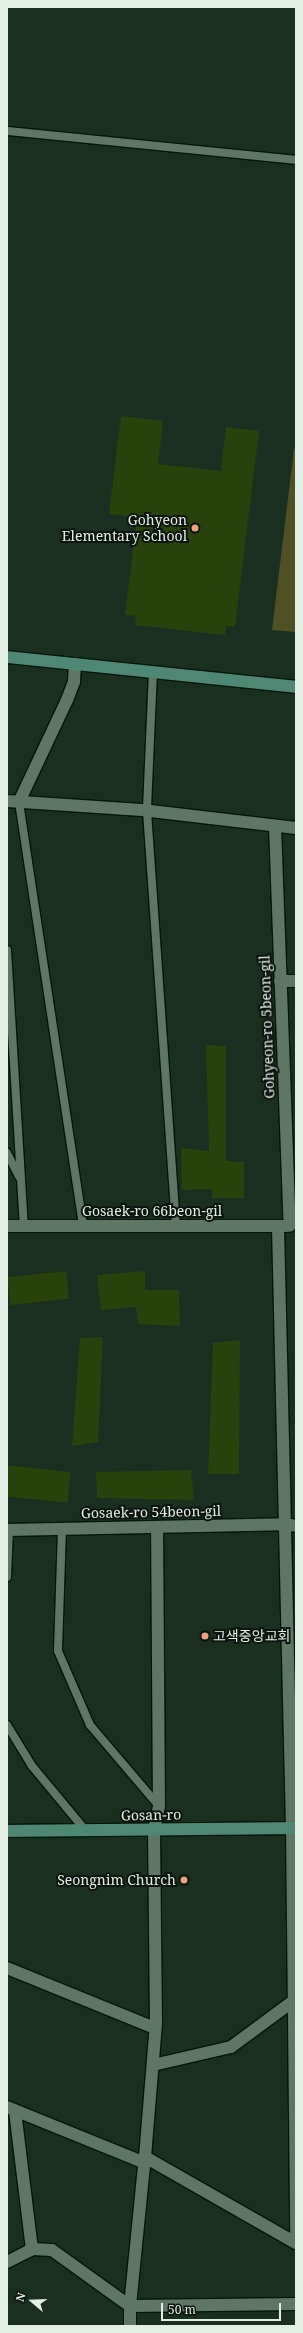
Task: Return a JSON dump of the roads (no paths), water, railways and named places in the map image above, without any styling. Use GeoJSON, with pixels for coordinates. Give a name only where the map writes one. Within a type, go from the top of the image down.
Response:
{"type":"FeatureCollection","features":[{"type":"Feature","properties":{"kind":"street"},"geometry":{"type":"LineString","coordinates":[[7,657],[296,687]]}},
{"type":"Feature","properties":{"kind":"street"},"geometry":{"type":"LineString","coordinates":[[75,664],[74,682],[67,700],[11,803],[147,811],[296,828]]}},
{"type":"Feature","properties":{"kind":"street","name":"Gohyeon-ro 5beon-gil"},"geometry":{"type":"LineString","coordinates":[[275,826],[288,1226],[294,1828],[296,2242]]}},
{"type":"Feature","properties":{"kind":"street"},"geometry":{"type":"LineString","coordinates":[[280,981],[296,981]]}},
{"type":"Feature","properties":{"kind":"street","name":"Gosaek-ro 66beon-gil"},"geometry":{"type":"LineString","coordinates":[[7,1226],[288,1226]]}},
{"type":"Feature","properties":{"kind":"street","name":"Gosaek-ro 54beon-gil"},"geometry":{"type":"LineString","coordinates":[[8,1530],[291,1525]]}},
{"type":"Feature","properties":{"kind":"street"},"geometry":{"type":"LineString","coordinates":[[130,2326],[130,2306],[145,2160],[155,2028],[154,1830],[159,1806],[157,1527]]}},
{"type":"Feature","properties":{"kind":"street","name":"Gosan-ro"},"geometry":{"type":"LineString","coordinates":[[7,1831],[294,1828]]}},
{"type":"Feature","properties":{"kind":"street"},"geometry":{"type":"LineString","coordinates":[[7,1968],[155,2028]]}},
{"type":"Feature","properties":{"kind":"street"},"geometry":{"type":"LineString","coordinates":[[153,2065],[231,2047],[295,2000]]}},
{"type":"Feature","properties":{"kind":"street"},"geometry":{"type":"LineString","coordinates":[[32,2249],[11,2109],[145,2160],[296,2242]]}},
{"type":"Feature","properties":{"kind":"street"},"geometry":{"type":"LineString","coordinates":[[7,2262],[32,2249],[52,2250],[130,2306],[296,2304]]}},
{"type":"Feature","properties":{"kind":"lane"},"geometry":{"type":"LineString","coordinates":[[7,131],[296,160]]}},
{"type":"Feature","properties":{"kind":"lane"},"geometry":{"type":"LineString","coordinates":[[153,671],[147,811],[176,1226]]}},
{"type":"Feature","properties":{"kind":"lane"},"geometry":{"type":"LineString","coordinates":[[11,803],[83,1226]]}},
{"type":"Feature","properties":{"kind":"lane"},"geometry":{"type":"LineString","coordinates":[[7,950],[24,1226]]}},
{"type":"Feature","properties":{"kind":"lane"},"geometry":{"type":"LineString","coordinates":[[7,1153],[21,1182]]}},
{"type":"Feature","properties":{"kind":"lane"},"geometry":{"type":"LineString","coordinates":[[62,1529],[58,1651],[90,1725],[159,1806]]}},
{"type":"Feature","properties":{"kind":"lane"},"geometry":{"type":"LineString","coordinates":[[7,1577],[8,1530]]}},
{"type":"Feature","properties":{"kind":"lane"},"geometry":{"type":"LineString","coordinates":[[7,1725],[32,1766],[86,1831]]}},
{"type":"Feature","properties":{"kind":"place","name":"Gohyeon Elementary School"},"geometry":{"type":"Point","coordinates":[195,528]}},
{"type":"Feature","properties":{"kind":"place","name":"고색중앙교회"},"geometry":{"type":"Point","coordinates":[205,1636]}},
{"type":"Feature","properties":{"kind":"place","name":"Seongnim Church"},"geometry":{"type":"Point","coordinates":[184,1880]}}]}
